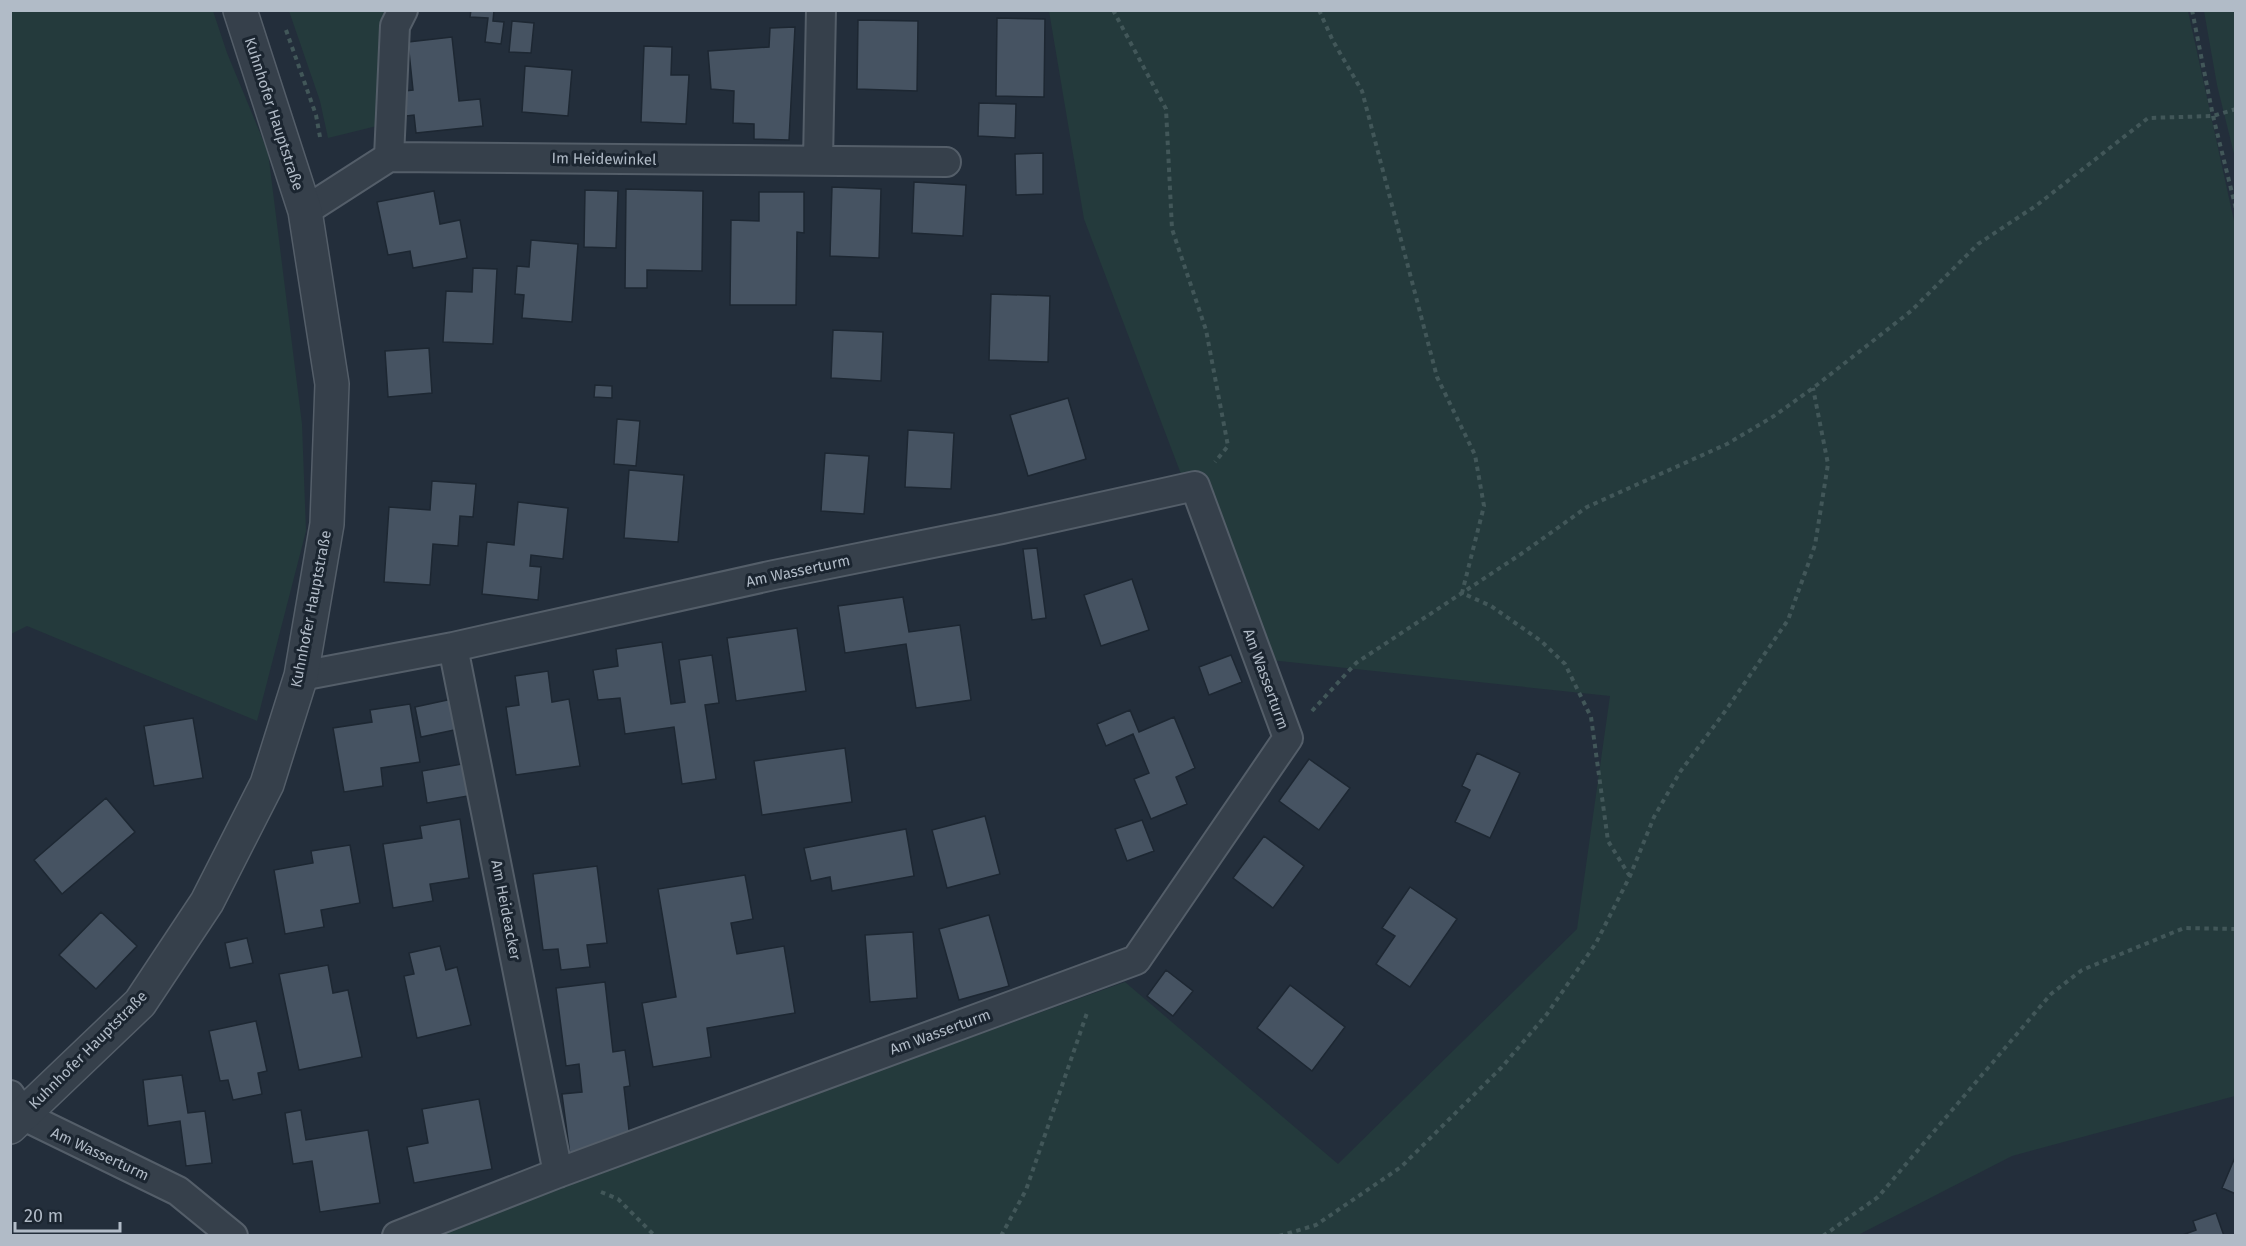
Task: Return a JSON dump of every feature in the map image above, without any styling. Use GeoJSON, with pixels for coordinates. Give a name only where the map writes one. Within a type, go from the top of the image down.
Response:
{"type":"FeatureCollection","features":[{"type":"Feature","properties":{"kind":"street","name":"Kuhnhofer Hauptstraße"},"geometry":{"type":"LineString","coordinates":[[15,1113],[140,1003],[207,902],[267,784],[301,676],[327,524],[332,384],[306,211],[240,10]]}},
{"type":"Feature","properties":{"kind":"street"},"geometry":{"type":"LineString","coordinates":[[306,211],[389,157],[395,26],[403,10]]}},
{"type":"Feature","properties":{"kind":"street"},"geometry":{"type":"LineString","coordinates":[[818,160],[821,10]]}},
{"type":"Feature","properties":{"kind":"street","name":"Im Heidewinkel"},"geometry":{"type":"LineString","coordinates":[[389,157],[946,162]]}},
{"type":"Feature","properties":{"kind":"street","name":"Am Wasserturm"},"geometry":{"type":"LineString","coordinates":[[301,676],[453,647],[774,575],[1002,529],[1195,486],[1288,738],[1136,960],[558,1173],[397,1236]]}},
{"type":"Feature","properties":{"kind":"street","name":"Am Heideacker"},"geometry":{"type":"LineString","coordinates":[[453,647],[558,1173]]}},
{"type":"Feature","properties":{"kind":"street","name":"Am Wasserturm"},"geometry":{"type":"LineString","coordinates":[[15,1113],[178,1191],[233,1236]]}},
{"type":"Feature","properties":{"kind":"path"},"geometry":{"type":"LineString","coordinates":[[1113,10],[1166,110],[1172,229],[1206,330],[1228,446],[1195,486]]}},
{"type":"Feature","properties":{"kind":"path"},"geometry":{"type":"LineString","coordinates":[[1319,10],[1333,41],[1362,91],[1437,377],[1476,454],[1484,506],[1462,594]]}},
{"type":"Feature","properties":{"kind":"path"},"geometry":{"type":"LineString","coordinates":[[2192,10],[2213,116],[2235,209]]}},
{"type":"Feature","properties":{"kind":"path"},"geometry":{"type":"LineString","coordinates":[[1288,738],[1356,663],[1462,594],[1587,507],[1727,444],[1774,416],[1813,388],[1911,311],[1978,244],[2037,205],[2148,118],[2213,116],[2235,109]]}},
{"type":"Feature","properties":{"kind":"path"},"geometry":{"type":"LineString","coordinates":[[1279,1236],[1316,1225],[1401,1167],[1501,1068],[1547,1014],[1596,943],[1630,876],[1654,818],[1680,772],[1788,620],[1815,545],[1828,464],[1813,388]]}},
{"type":"Feature","properties":{"kind":"path"},"geometry":{"type":"LineString","coordinates":[[1462,594],[1491,606],[1541,641],[1565,664],[1591,717],[1608,841],[1630,876]]}},
{"type":"Feature","properties":{"kind":"path"},"geometry":{"type":"LineString","coordinates":[[1823,1236],[1878,1197],[2051,994],[2082,970],[2184,928],[2235,929]]}},
{"type":"Feature","properties":{"kind":"path"},"geometry":{"type":"LineString","coordinates":[[1001,1236],[1026,1190],[1088,1015],[1090,977]]}},
{"type":"Feature","properties":{"kind":"path"},"geometry":{"type":"LineString","coordinates":[[558,1173],[618,1199],[655,1236]]}},
{"type":"Feature","properties":{"kind":"green space"},"geometry":{"type":"Polygon","coordinates":[[[11,10],[213,11],[227,53],[268,152],[302,424],[306,531],[257,721],[27,626],[11,634],[11,10]]]}},
{"type":"Feature","properties":{"kind":"green space"},"geometry":{"type":"Polygon","coordinates":[[[289,11],[391,11],[389,123],[328,138],[320,101],[289,11]]]}},
{"type":"Feature","properties":{"kind":"green space"},"geometry":{"type":"Polygon","coordinates":[[[1049,11],[2188,11],[2236,230],[2235,1096],[2012,1156],[1858,1235],[418,1236],[1125,982],[1338,1164],[1577,929],[1610,696],[1251,658],[1084,219],[1049,11]]]}},
{"type":"Feature","properties":{"kind":"green space"},"geometry":{"type":"Polygon","coordinates":[[[2204,11],[2235,11],[2235,158],[2217,85],[2204,11]]]}},
{"type":"Feature","properties":{"kind":"building"},"geometry":{"type":"Polygon","coordinates":[[[471,10],[494,10],[493,21],[504,22],[501,44],[485,42],[488,18],[470,17],[471,10]]]}},
{"type":"Feature","properties":{"kind":"building"},"geometry":{"type":"Polygon","coordinates":[[[997,18],[1045,19],[1044,97],[996,96],[997,18]]]}},
{"type":"Feature","properties":{"kind":"building"},"geometry":{"type":"Polygon","coordinates":[[[858,20],[918,21],[917,91],[857,89],[858,20]]]}},
{"type":"Feature","properties":{"kind":"building"},"geometry":{"type":"Polygon","coordinates":[[[512,21],[534,23],[531,53],[509,52],[512,21]]]}},
{"type":"Feature","properties":{"kind":"building"},"geometry":{"type":"Polygon","coordinates":[[[795,27],[789,140],[754,139],[754,124],[733,123],[734,91],[711,89],[708,51],[769,47],[770,28],[795,27]]]}},
{"type":"Feature","properties":{"kind":"building"},"geometry":{"type":"Polygon","coordinates":[[[452,37],[459,101],[480,99],[483,126],[416,133],[414,115],[406,116],[404,91],[413,90],[408,42],[452,37]]]}},
{"type":"Feature","properties":{"kind":"building"},"geometry":{"type":"Polygon","coordinates":[[[644,46],[672,47],[671,75],[689,75],[686,124],[641,122],[644,46]]]}},
{"type":"Feature","properties":{"kind":"building"},"geometry":{"type":"Polygon","coordinates":[[[525,66],[572,70],[568,116],[522,112],[525,66]]]}},
{"type":"Feature","properties":{"kind":"building"},"geometry":{"type":"Polygon","coordinates":[[[979,103],[1016,104],[1015,138],[978,136],[979,103]]]}},
{"type":"Feature","properties":{"kind":"building"},"geometry":{"type":"Polygon","coordinates":[[[1043,153],[1043,194],[1016,195],[1015,154],[1043,153]]]}},
{"type":"Feature","properties":{"kind":"building"},"geometry":{"type":"Polygon","coordinates":[[[914,182],[966,185],[963,236],[912,233],[914,182]]]}},
{"type":"Feature","properties":{"kind":"building"},"geometry":{"type":"Polygon","coordinates":[[[832,187],[881,189],[879,258],[830,256],[832,187]]]}},
{"type":"Feature","properties":{"kind":"building"},"geometry":{"type":"Polygon","coordinates":[[[626,189],[703,191],[702,271],[647,270],[647,288],[625,288],[626,189]]]}},
{"type":"Feature","properties":{"kind":"building"},"geometry":{"type":"Polygon","coordinates":[[[585,190],[618,191],[616,248],[584,247],[585,190]]]}},
{"type":"Feature","properties":{"kind":"building"},"geometry":{"type":"Polygon","coordinates":[[[434,191],[440,224],[460,220],[467,258],[413,268],[410,251],[388,255],[377,202],[434,191]]]}},
{"type":"Feature","properties":{"kind":"building"},"geometry":{"type":"Polygon","coordinates":[[[759,192],[804,192],[804,233],[797,232],[796,305],[730,305],[731,220],[759,221],[759,192]]]}},
{"type":"Feature","properties":{"kind":"building"},"geometry":{"type":"Polygon","coordinates":[[[531,240],[578,244],[572,322],[522,318],[524,295],[515,294],[517,266],[529,267],[531,240]]]}},
{"type":"Feature","properties":{"kind":"building"},"geometry":{"type":"Polygon","coordinates":[[[473,268],[497,269],[493,344],[443,342],[446,291],[472,292],[473,268]]]}},
{"type":"Feature","properties":{"kind":"building"},"geometry":{"type":"Polygon","coordinates":[[[991,294],[1050,296],[1048,362],[989,360],[991,294]]]}},
{"type":"Feature","properties":{"kind":"building"},"geometry":{"type":"Polygon","coordinates":[[[833,330],[883,332],[881,381],[831,378],[833,330]]]}},
{"type":"Feature","properties":{"kind":"building"},"geometry":{"type":"Polygon","coordinates":[[[429,348],[432,393],[388,397],[385,351],[429,348]]]}},
{"type":"Feature","properties":{"kind":"building"},"geometry":{"type":"Polygon","coordinates":[[[595,385],[612,386],[612,398],[594,397],[595,385]]]}},
{"type":"Feature","properties":{"kind":"building"},"geometry":{"type":"Polygon","coordinates":[[[1068,398],[1086,459],[1028,476],[1010,415],[1068,398]]]}},
{"type":"Feature","properties":{"kind":"building"},"geometry":{"type":"Polygon","coordinates":[[[617,419],[640,421],[636,466],[614,464],[617,419]]]}},
{"type":"Feature","properties":{"kind":"building"},"geometry":{"type":"Polygon","coordinates":[[[908,430],[954,433],[951,489],[905,487],[908,430]]]}},
{"type":"Feature","properties":{"kind":"building"},"geometry":{"type":"Polygon","coordinates":[[[825,453],[869,456],[864,514],[821,511],[825,453]]]}},
{"type":"Feature","properties":{"kind":"building"},"geometry":{"type":"Polygon","coordinates":[[[629,470],[684,475],[678,542],[624,538],[629,470]]]}},
{"type":"Feature","properties":{"kind":"building"},"geometry":{"type":"Polygon","coordinates":[[[432,481],[476,484],[473,517],[460,516],[458,546],[433,544],[430,585],[384,582],[389,507],[430,510],[432,481]]]}},
{"type":"Feature","properties":{"kind":"building"},"geometry":{"type":"Polygon","coordinates":[[[518,502],[568,508],[563,559],[531,555],[530,566],[541,567],[538,600],[482,594],[487,542],[514,545],[518,502]]]}},
{"type":"Feature","properties":{"kind":"building"},"geometry":{"type":"Polygon","coordinates":[[[1037,548],[1046,618],[1032,620],[1023,549],[1037,548]]]}},
{"type":"Feature","properties":{"kind":"building"},"geometry":{"type":"Polygon","coordinates":[[[1132,579],[1149,630],[1101,646],[1084,595],[1132,579]]]}},
{"type":"Feature","properties":{"kind":"building"},"geometry":{"type":"Polygon","coordinates":[[[903,597],[909,632],[960,625],[971,700],[916,708],[906,644],[845,653],[838,606],[903,597]]]}},
{"type":"Feature","properties":{"kind":"building"},"geometry":{"type":"Polygon","coordinates":[[[797,628],[806,691],[736,701],[727,638],[797,628]]]}},
{"type":"Feature","properties":{"kind":"building"},"geometry":{"type":"Polygon","coordinates":[[[662,642],[671,704],[685,702],[679,660],[712,655],[719,703],[705,705],[716,779],[682,784],[674,727],[625,734],[620,698],[598,700],[593,670],[618,666],[616,649],[662,642]]]}},
{"type":"Feature","properties":{"kind":"building"},"geometry":{"type":"Polygon","coordinates":[[[1231,655],[1242,682],[1209,695],[1199,667],[1231,655]]]}},
{"type":"Feature","properties":{"kind":"building"},"geometry":{"type":"Polygon","coordinates":[[[548,671],[552,702],[569,699],[580,766],[516,775],[506,707],[519,705],[515,676],[548,671]]]}},
{"type":"Feature","properties":{"kind":"building"},"geometry":{"type":"Polygon","coordinates":[[[452,699],[459,729],[421,737],[415,707],[452,699]]]}},
{"type":"Feature","properties":{"kind":"building"},"geometry":{"type":"Polygon","coordinates":[[[410,704],[420,762],[381,768],[383,786],[344,792],[333,728],[372,722],[370,710],[410,704]]]}},
{"type":"Feature","properties":{"kind":"building"},"geometry":{"type":"Polygon","coordinates":[[[1130,710],[1139,732],[1174,717],[1195,768],[1176,777],[1187,804],[1151,819],[1134,779],[1149,773],[1133,734],[1106,746],[1097,724],[1130,710]]]}},
{"type":"Feature","properties":{"kind":"building"},"geometry":{"type":"Polygon","coordinates":[[[193,718],[203,778],[154,786],[144,726],[193,718]]]}},
{"type":"Feature","properties":{"kind":"building"},"geometry":{"type":"Polygon","coordinates":[[[845,748],[852,802],[762,815],[754,761],[845,748]]]}},
{"type":"Feature","properties":{"kind":"building"},"geometry":{"type":"Polygon","coordinates":[[[1477,753],[1520,773],[1490,838],[1455,822],[1470,790],[1462,786],[1477,753]]]}},
{"type":"Feature","properties":{"kind":"building"},"geometry":{"type":"Polygon","coordinates":[[[1309,759],[1350,788],[1319,830],[1279,801],[1309,759]]]}},
{"type":"Feature","properties":{"kind":"building"},"geometry":{"type":"Polygon","coordinates":[[[462,764],[468,796],[427,803],[422,771],[462,764]]]}},
{"type":"Feature","properties":{"kind":"building"},"geometry":{"type":"Polygon","coordinates":[[[106,798],[135,832],[62,894],[34,860],[106,798]]]}},
{"type":"Feature","properties":{"kind":"building"},"geometry":{"type":"Polygon","coordinates":[[[985,816],[1000,874],[947,888],[932,830],[985,816]]]}},
{"type":"Feature","properties":{"kind":"building"},"geometry":{"type":"Polygon","coordinates":[[[460,819],[469,878],[430,884],[433,901],[393,908],[383,844],[422,838],[420,826],[460,819]]]}},
{"type":"Feature","properties":{"kind":"building"},"geometry":{"type":"Polygon","coordinates":[[[1142,820],[1154,851],[1127,861],[1115,829],[1142,820]]]}},
{"type":"Feature","properties":{"kind":"building"},"geometry":{"type":"Polygon","coordinates":[[[906,829],[914,876],[832,891],[830,877],[811,881],[804,848],[906,829]]]}},
{"type":"Feature","properties":{"kind":"building"},"geometry":{"type":"Polygon","coordinates":[[[1264,836],[1304,866],[1273,908],[1233,878],[1264,836]]]}},
{"type":"Feature","properties":{"kind":"building"},"geometry":{"type":"Polygon","coordinates":[[[350,845],[360,903],[321,910],[324,927],[285,934],[274,870],[313,863],[311,851],[350,845]]]}},
{"type":"Feature","properties":{"kind":"building"},"geometry":{"type":"Polygon","coordinates":[[[597,866],[607,943],[587,945],[590,967],[561,970],[558,949],[543,950],[533,874],[597,866]]]}},
{"type":"Feature","properties":{"kind":"building"},"geometry":{"type":"Polygon","coordinates":[[[745,875],[753,919],[731,923],[737,954],[784,946],[795,1013],[707,1028],[711,1057],[653,1067],[642,1003],[676,997],[658,889],[745,875]]]}},
{"type":"Feature","properties":{"kind":"building"},"geometry":{"type":"Polygon","coordinates":[[[1410,887],[1457,919],[1410,987],[1376,964],[1395,936],[1382,928],[1410,887]]]}},
{"type":"Feature","properties":{"kind":"building"},"geometry":{"type":"Polygon","coordinates":[[[101,912],[137,946],[96,989],[59,955],[101,912]]]}},
{"type":"Feature","properties":{"kind":"building"},"geometry":{"type":"Polygon","coordinates":[[[989,915],[1009,986],[959,1000],[939,929],[989,915]]]}},
{"type":"Feature","properties":{"kind":"building"},"geometry":{"type":"Polygon","coordinates":[[[913,932],[917,998],[870,1002],[865,935],[913,932]]]}},
{"type":"Feature","properties":{"kind":"building"},"geometry":{"type":"Polygon","coordinates":[[[247,938],[253,963],[230,968],[225,943],[247,938]]]}},
{"type":"Feature","properties":{"kind":"building"},"geometry":{"type":"Polygon","coordinates":[[[440,946],[446,970],[457,967],[471,1025],[417,1038],[404,976],[414,974],[409,953],[440,946]]]}},
{"type":"Feature","properties":{"kind":"building"},"geometry":{"type":"Polygon","coordinates":[[[328,965],[333,993],[348,990],[362,1057],[299,1070],[279,974],[328,965]]]}},
{"type":"Feature","properties":{"kind":"building"},"geometry":{"type":"Polygon","coordinates":[[[1166,970],[1193,991],[1173,1016],[1147,996],[1166,970]]]}},
{"type":"Feature","properties":{"kind":"building"},"geometry":{"type":"Polygon","coordinates":[[[605,982],[613,1052],[625,1050],[630,1086],[624,1087],[631,1147],[570,1155],[562,1094],[582,1092],[579,1064],[566,1066],[556,988],[605,982]]]}},
{"type":"Feature","properties":{"kind":"building"},"geometry":{"type":"Polygon","coordinates":[[[1290,985],[1345,1027],[1312,1071],[1257,1028],[1290,985]]]}},
{"type":"Feature","properties":{"kind":"building"},"geometry":{"type":"Polygon","coordinates":[[[256,1021],[267,1071],[258,1073],[262,1094],[233,1100],[228,1080],[220,1081],[209,1031],[256,1021]]]}},
{"type":"Feature","properties":{"kind":"building"},"geometry":{"type":"Polygon","coordinates":[[[182,1075],[188,1113],[205,1111],[212,1163],[186,1166],[180,1121],[148,1126],[143,1080],[182,1075]]]}},
{"type":"Feature","properties":{"kind":"building"},"geometry":{"type":"Polygon","coordinates":[[[479,1099],[492,1169],[414,1183],[407,1147],[428,1143],[422,1109],[479,1099]]]}},
{"type":"Feature","properties":{"kind":"building"},"geometry":{"type":"Polygon","coordinates":[[[301,1110],[306,1140],[368,1130],[380,1203],[320,1212],[312,1161],[293,1164],[285,1113],[301,1110]]]}},
{"type":"Feature","properties":{"kind":"building"},"geometry":{"type":"Polygon","coordinates":[[[2236,1155],[2236,1194],[2222,1188],[2236,1155]]]}},
{"type":"Feature","properties":{"kind":"building"},"geometry":{"type":"Polygon","coordinates":[[[2216,1213],[2224,1236],[2180,1236],[2196,1230],[2193,1221],[2216,1213]]]}}]}
